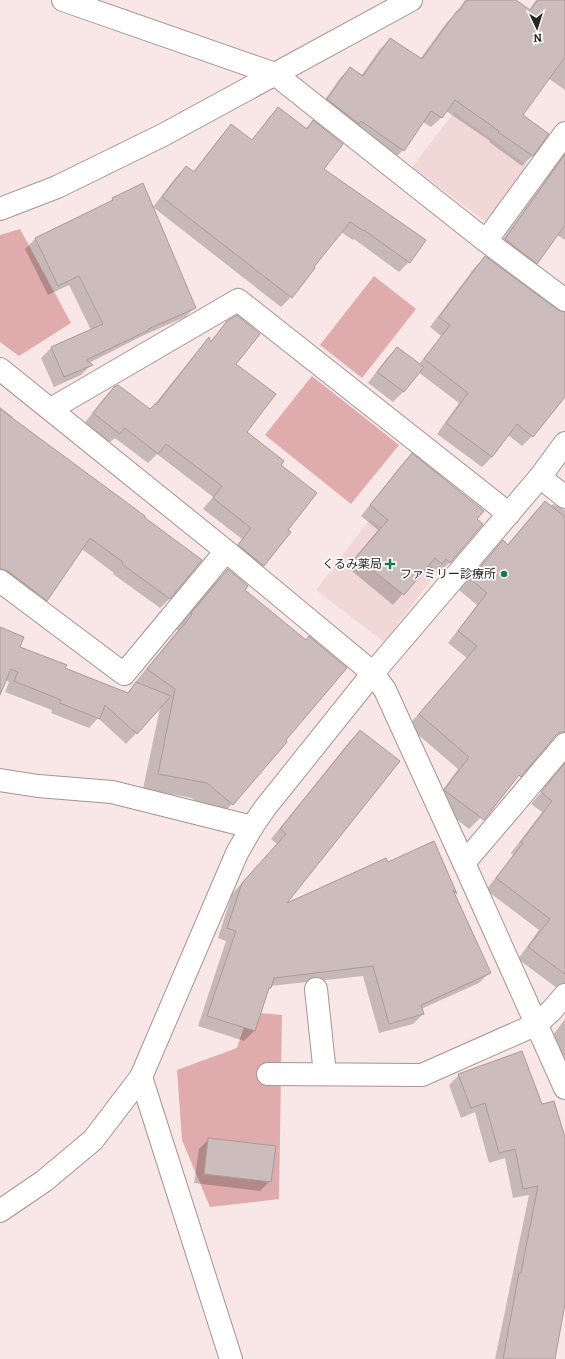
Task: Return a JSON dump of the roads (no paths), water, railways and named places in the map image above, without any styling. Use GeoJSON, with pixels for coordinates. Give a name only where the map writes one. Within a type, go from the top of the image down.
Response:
{"type":"FeatureCollection","features":[{"type":"Feature","properties":{"kind":"street"},"geometry":{"type":"LineString","coordinates":[[63,0],[275,74],[486,241],[565,300]]}},
{"type":"Feature","properties":{"kind":"street"},"geometry":{"type":"LineString","coordinates":[[0,209],[57,186],[163,135],[411,0]]}},
{"type":"Feature","properties":{"kind":"street"},"geometry":{"type":"LineString","coordinates":[[486,241],[565,133]]}},
{"type":"Feature","properties":{"kind":"street"},"geometry":{"type":"LineString","coordinates":[[51,409],[238,300],[509,514]]}},
{"type":"Feature","properties":{"kind":"street"},"geometry":{"type":"LineString","coordinates":[[0,369],[226,551],[373,673],[384,690],[464,863],[565,1088]]}},
{"type":"Feature","properties":{"kind":"street"},"geometry":{"type":"LineString","coordinates":[[0,1211],[44,1181],[93,1140],[141,1077],[234,860],[252,827],[265,808],[373,673],[540,477],[565,443]]}},
{"type":"Feature","properties":{"kind":"street"},"geometry":{"type":"LineString","coordinates":[[540,477],[565,497]]}},
{"type":"Feature","properties":{"kind":"street"},"geometry":{"type":"LineString","coordinates":[[0,581],[124,674],[226,551]]}},
{"type":"Feature","properties":{"kind":"street"},"geometry":{"type":"LineString","coordinates":[[464,863],[565,744]]}},
{"type":"Feature","properties":{"kind":"street"},"geometry":{"type":"LineString","coordinates":[[0,780],[38,786],[112,792],[252,827]]}},
{"type":"Feature","properties":{"kind":"street"},"geometry":{"type":"LineString","coordinates":[[316,989],[326,1074]]}},
{"type":"Feature","properties":{"kind":"street"},"geometry":{"type":"LineString","coordinates":[[268,1074],[422,1075],[537,1024],[565,995]]}},
{"type":"Feature","properties":{"kind":"street"},"geometry":{"type":"LineString","coordinates":[[141,1077],[231,1359]]}},
{"type":"Feature","properties":{"kind":"place","name":"くるみ薬局"},"geometry":{"type":"Point","coordinates":[390,564]}},
{"type":"Feature","properties":{"kind":"place","name":"ファミリー診療所"},"geometry":{"type":"Point","coordinates":[504,574]}}]}
